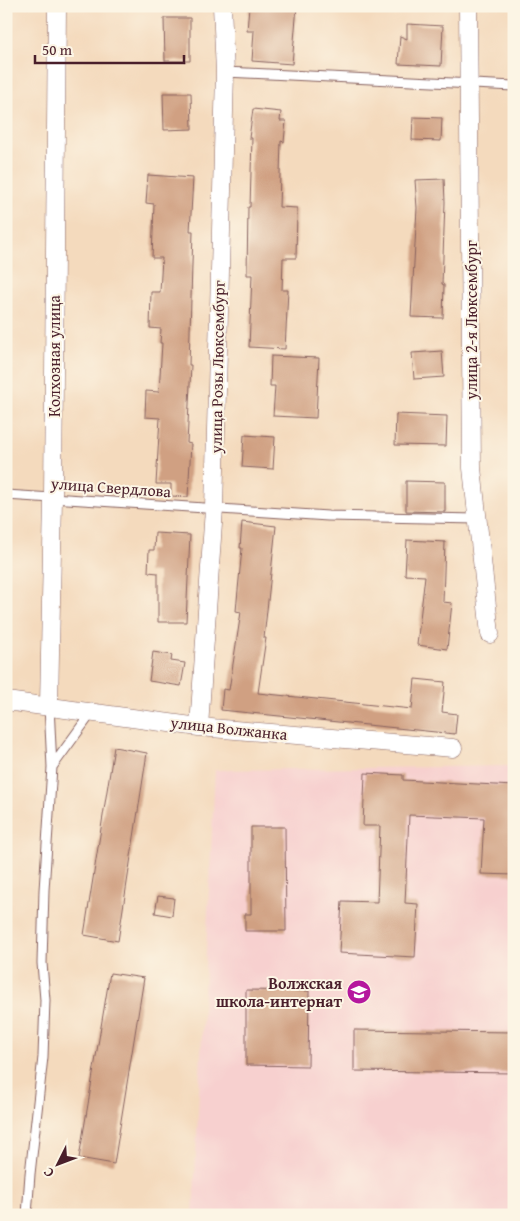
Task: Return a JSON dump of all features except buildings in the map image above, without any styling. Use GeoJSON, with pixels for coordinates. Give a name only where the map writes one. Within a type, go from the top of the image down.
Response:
{"type":"FeatureCollection","features":[{"type":"Feature","properties":{"kind":"street","name":"Колхозная улица"},"geometry":{"type":"LineString","coordinates":[[49,706],[53,498],[57,6]]}},
{"type":"Feature","properties":{"kind":"street","name":"улица Розы Люксембург"},"geometry":{"type":"LineString","coordinates":[[199,727],[214,509],[225,72],[222,6]]}},
{"type":"Feature","properties":{"kind":"street","name":"улица 2-я Люксембург"},"geometry":{"type":"LineString","coordinates":[[468,6],[472,468],[490,634]]}},
{"type":"Feature","properties":{"kind":"street","name":"улица Волжанка"},"geometry":{"type":"LineString","coordinates":[[6,701],[199,727],[453,748]]}},
{"type":"Feature","properties":{"kind":"lane"},"geometry":{"type":"LineString","coordinates":[[225,72],[514,86]]}},
{"type":"Feature","properties":{"kind":"lane","name":"улица Свердлова"},"geometry":{"type":"LineString","coordinates":[[6,495],[328,516],[477,519]]}},
{"type":"Feature","properties":{"kind":"lane"},"geometry":{"type":"LineString","coordinates":[[27,1215],[43,1057],[45,1000],[42,963],[44,890],[52,767],[49,706]]}},
{"type":"Feature","properties":{"kind":"lane"},"geometry":{"type":"LineString","coordinates":[[52,767],[92,712]]}},
{"type":"Feature","properties":{"kind":"shaded area","name":"Волжская школа-интернат"},"geometry":{"type":"Polygon","coordinates":[[[514,766],[514,1215],[193,1215],[215,770],[514,766]]]}},
{"type":"Feature","properties":{"kind":"place","name":"Волжская школа-интернат"},"geometry":{"type":"Point","coordinates":[359,992]}}]}
